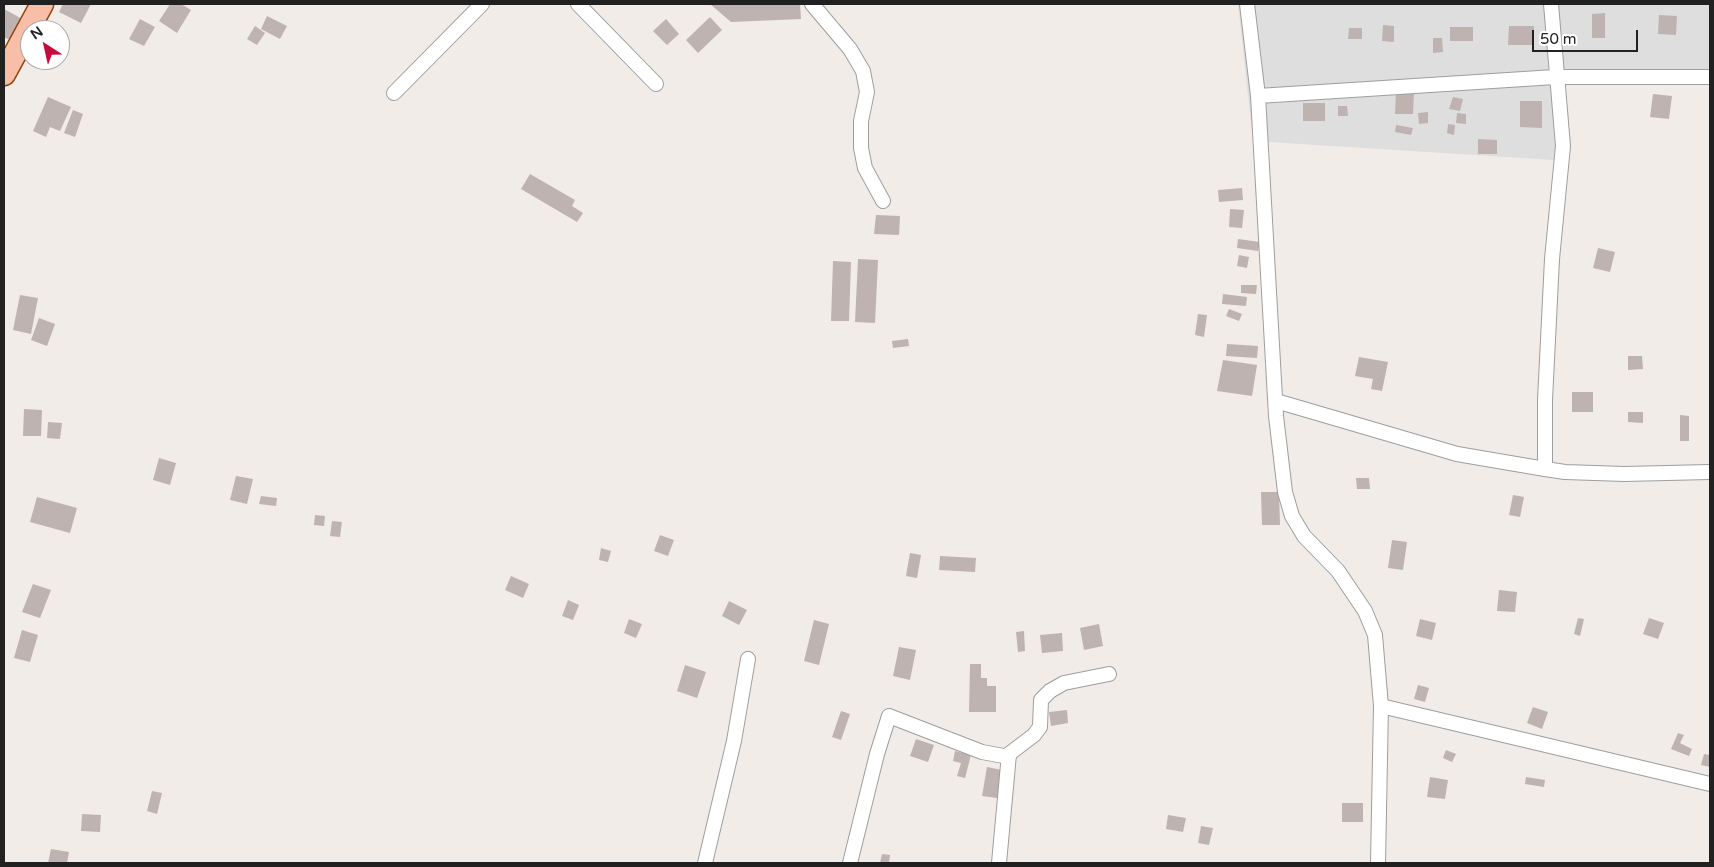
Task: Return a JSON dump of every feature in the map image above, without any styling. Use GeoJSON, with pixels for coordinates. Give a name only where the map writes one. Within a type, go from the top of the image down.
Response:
{"type":"FeatureCollection","features":[{"type":"Feature","properties":{"kind":"main road"},"geometry":{"type":"LineString","coordinates":[[4,74],[42,4]]}},
{"type":"Feature","properties":{"kind":"street"},"geometry":{"type":"LineString","coordinates":[[394,93],[482,4]]}},
{"type":"Feature","properties":{"kind":"street"},"geometry":{"type":"LineString","coordinates":[[578,4],[656,84]]}},
{"type":"Feature","properties":{"kind":"street"},"geometry":{"type":"LineString","coordinates":[[812,4],[850,49],[863,71],[867,92],[861,121],[861,148],[866,168],[883,201]]}},
{"type":"Feature","properties":{"kind":"street"},"geometry":{"type":"LineString","coordinates":[[1247,4],[1258,96],[1276,401],[1285,492],[1292,516],[1304,536],[1338,571],[1365,611],[1375,635],[1381,706],[1378,863]]}},
{"type":"Feature","properties":{"kind":"street"},"geometry":{"type":"LineString","coordinates":[[1545,469],[1545,400],[1552,259],[1563,146],[1551,4]]}},
{"type":"Feature","properties":{"kind":"street"},"geometry":{"type":"LineString","coordinates":[[1258,96],[1556,77],[1710,77]]}},
{"type":"Feature","properties":{"kind":"street"},"geometry":{"type":"LineString","coordinates":[[1276,401],[1457,454],[1545,469],[1565,472],[1624,474],[1710,472]]}},
{"type":"Feature","properties":{"kind":"street"},"geometry":{"type":"LineString","coordinates":[[704,863],[734,741],[748,659]]}},
{"type":"Feature","properties":{"kind":"street"},"geometry":{"type":"LineString","coordinates":[[999,863],[1009,757],[1014,750],[1034,735],[1040,727],[1041,700],[1050,691],[1064,682],[1109,674]]}},
{"type":"Feature","properties":{"kind":"street"},"geometry":{"type":"LineString","coordinates":[[1381,706],[1710,784]]}},
{"type":"Feature","properties":{"kind":"street"},"geometry":{"type":"LineString","coordinates":[[850,863],[877,754],[889,716],[982,752],[1009,757]]}},
{"type":"Feature","properties":{"kind":"shaded area"},"geometry":{"type":"Polygon","coordinates":[[[1238,4],[1710,4],[1710,74],[1564,74],[1569,161],[1253,141],[1238,4]]]}},
{"type":"Feature","properties":{"kind":"building"},"geometry":{"type":"Polygon","coordinates":[[[63,4],[91,4],[81,23],[59,12],[63,4]]]}},
{"type":"Feature","properties":{"kind":"building"},"geometry":{"type":"Polygon","coordinates":[[[170,4],[181,4],[191,10],[177,33],[159,21],[170,4]]]}},
{"type":"Feature","properties":{"kind":"building"},"geometry":{"type":"Polygon","coordinates":[[[710,4],[800,4],[801,19],[731,22],[710,4]]]}},
{"type":"Feature","properties":{"kind":"building"},"geometry":{"type":"Polygon","coordinates":[[[4,9],[24,20],[20,20],[20,32],[14,42],[4,37],[4,9]]]}},
{"type":"Feature","properties":{"kind":"building"},"geometry":{"type":"Polygon","coordinates":[[[1605,13],[1605,38],[1592,38],[1592,14],[1605,13]]]}},
{"type":"Feature","properties":{"kind":"building"},"geometry":{"type":"Polygon","coordinates":[[[1659,15],[1677,16],[1676,35],[1658,34],[1659,15]]]}},
{"type":"Feature","properties":{"kind":"building"},"geometry":{"type":"Polygon","coordinates":[[[267,16],[287,26],[280,39],[261,29],[267,16]]]}},
{"type":"Feature","properties":{"kind":"building"},"geometry":{"type":"Polygon","coordinates":[[[710,17],[722,30],[698,53],[686,40],[710,17]]]}},
{"type":"Feature","properties":{"kind":"building"},"geometry":{"type":"Polygon","coordinates":[[[140,19],[155,27],[144,46],[129,39],[140,19]]]}},
{"type":"Feature","properties":{"kind":"building"},"geometry":{"type":"Polygon","coordinates":[[[666,19],[679,34],[667,45],[653,31],[666,19]]]}},
{"type":"Feature","properties":{"kind":"building"},"geometry":{"type":"Polygon","coordinates":[[[1383,25],[1394,26],[1394,42],[1382,41],[1383,25]]]}},
{"type":"Feature","properties":{"kind":"building"},"geometry":{"type":"Polygon","coordinates":[[[255,26],[265,33],[257,45],[247,39],[255,26]]]}},
{"type":"Feature","properties":{"kind":"building"},"geometry":{"type":"Polygon","coordinates":[[[1509,26],[1534,26],[1534,45],[1508,45],[1509,26]]]}},
{"type":"Feature","properties":{"kind":"building"},"geometry":{"type":"Polygon","coordinates":[[[1450,27],[1473,27],[1473,41],[1450,41],[1450,27]]]}},
{"type":"Feature","properties":{"kind":"building"},"geometry":{"type":"Polygon","coordinates":[[[1349,28],[1362,28],[1362,39],[1348,39],[1349,28]]]}},
{"type":"Feature","properties":{"kind":"building"},"geometry":{"type":"Polygon","coordinates":[[[1433,38],[1442,38],[1443,52],[1433,53],[1433,38]]]}},
{"type":"Feature","properties":{"kind":"building"},"geometry":{"type":"Polygon","coordinates":[[[1396,91],[1414,92],[1413,114],[1395,114],[1396,91]]]}},
{"type":"Feature","properties":{"kind":"building"},"geometry":{"type":"Polygon","coordinates":[[[1653,94],[1672,96],[1669,119],[1650,117],[1653,94]]]}},
{"type":"Feature","properties":{"kind":"building"},"geometry":{"type":"Polygon","coordinates":[[[48,97],[71,107],[60,131],[50,127],[46,137],[33,131],[48,97]]]}},
{"type":"Feature","properties":{"kind":"building"},"geometry":{"type":"Polygon","coordinates":[[[1453,97],[1463,99],[1460,111],[1449,109],[1453,97]]]}},
{"type":"Feature","properties":{"kind":"building"},"geometry":{"type":"Polygon","coordinates":[[[1520,101],[1542,101],[1542,128],[1520,127],[1520,101]]]}},
{"type":"Feature","properties":{"kind":"building"},"geometry":{"type":"Polygon","coordinates":[[[1303,103],[1325,103],[1325,121],[1303,121],[1303,103]]]}},
{"type":"Feature","properties":{"kind":"building"},"geometry":{"type":"Polygon","coordinates":[[[1338,106],[1347,106],[1348,116],[1338,116],[1338,106]]]}},
{"type":"Feature","properties":{"kind":"building"},"geometry":{"type":"Polygon","coordinates":[[[73,110],[83,114],[75,137],[64,133],[73,110]]]}},
{"type":"Feature","properties":{"kind":"building"},"geometry":{"type":"Polygon","coordinates":[[[1428,112],[1428,123],[1419,124],[1418,113],[1428,112]]]}},
{"type":"Feature","properties":{"kind":"building"},"geometry":{"type":"Polygon","coordinates":[[[1457,113],[1466,114],[1466,124],[1456,123],[1457,113]]]}},
{"type":"Feature","properties":{"kind":"building"},"geometry":{"type":"Polygon","coordinates":[[[1448,124],[1455,125],[1454,135],[1447,133],[1448,124]]]}},
{"type":"Feature","properties":{"kind":"building"},"geometry":{"type":"Polygon","coordinates":[[[1396,125],[1413,128],[1411,135],[1395,132],[1396,125]]]}},
{"type":"Feature","properties":{"kind":"building"},"geometry":{"type":"Polygon","coordinates":[[[1478,139],[1497,140],[1497,154],[1478,154],[1478,139]]]}},
{"type":"Feature","properties":{"kind":"building"},"geometry":{"type":"Polygon","coordinates":[[[530,174],[575,200],[572,206],[583,213],[577,222],[521,189],[530,174]]]}},
{"type":"Feature","properties":{"kind":"building"},"geometry":{"type":"Polygon","coordinates":[[[1242,188],[1243,200],[1219,202],[1218,190],[1242,188]]]}},
{"type":"Feature","properties":{"kind":"building"},"geometry":{"type":"Polygon","coordinates":[[[1230,209],[1244,210],[1242,228],[1229,227],[1230,209]]]}},
{"type":"Feature","properties":{"kind":"building"},"geometry":{"type":"Polygon","coordinates":[[[876,215],[900,216],[899,235],[874,234],[876,215]]]}},
{"type":"Feature","properties":{"kind":"building"},"geometry":{"type":"Polygon","coordinates":[[[1238,239],[1260,242],[1258,251],[1237,248],[1238,239]]]}},
{"type":"Feature","properties":{"kind":"building"},"geometry":{"type":"Polygon","coordinates":[[[1598,248],[1615,252],[1610,272],[1593,268],[1598,248]]]}},
{"type":"Feature","properties":{"kind":"building"},"geometry":{"type":"Polygon","coordinates":[[[1239,255],[1249,257],[1247,268],[1237,266],[1239,255]]]}},
{"type":"Feature","properties":{"kind":"building"},"geometry":{"type":"Polygon","coordinates":[[[858,259],[878,260],[875,323],[855,322],[858,259]]]}},
{"type":"Feature","properties":{"kind":"building"},"geometry":{"type":"Polygon","coordinates":[[[833,261],[851,262],[849,321],[831,321],[833,261]]]}},
{"type":"Feature","properties":{"kind":"building"},"geometry":{"type":"Polygon","coordinates":[[[1241,285],[1257,285],[1256,294],[1241,293],[1241,285]]]}},
{"type":"Feature","properties":{"kind":"building"},"geometry":{"type":"Polygon","coordinates":[[[1223,294],[1247,297],[1246,306],[1222,304],[1223,294]]]}},
{"type":"Feature","properties":{"kind":"building"},"geometry":{"type":"Polygon","coordinates":[[[20,295],[38,298],[31,334],[13,330],[20,295]]]}},
{"type":"Feature","properties":{"kind":"building"},"geometry":{"type":"Polygon","coordinates":[[[1229,309],[1242,314],[1239,321],[1226,316],[1229,309]]]}},
{"type":"Feature","properties":{"kind":"building"},"geometry":{"type":"Polygon","coordinates":[[[1198,314],[1207,315],[1204,337],[1195,335],[1198,314]]]}},
{"type":"Feature","properties":{"kind":"building"},"geometry":{"type":"Polygon","coordinates":[[[39,318],[55,324],[47,346],[31,340],[39,318]]]}},
{"type":"Feature","properties":{"kind":"building"},"geometry":{"type":"Polygon","coordinates":[[[908,339],[909,346],[893,348],[892,341],[908,339]]]}},
{"type":"Feature","properties":{"kind":"building"},"geometry":{"type":"Polygon","coordinates":[[[1227,344],[1258,346],[1257,358],[1226,356],[1227,344]]]}},
{"type":"Feature","properties":{"kind":"building"},"geometry":{"type":"Polygon","coordinates":[[[1628,356],[1642,356],[1643,369],[1628,370],[1628,356]]]}},
{"type":"Feature","properties":{"kind":"building"},"geometry":{"type":"Polygon","coordinates":[[[1359,357],[1388,362],[1382,391],[1371,389],[1373,379],[1355,376],[1359,357]]]}},
{"type":"Feature","properties":{"kind":"building"},"geometry":{"type":"Polygon","coordinates":[[[1223,360],[1257,365],[1252,396],[1217,391],[1223,360]]]}},
{"type":"Feature","properties":{"kind":"building"},"geometry":{"type":"Polygon","coordinates":[[[1572,392],[1593,392],[1593,412],[1572,412],[1572,392]]]}},
{"type":"Feature","properties":{"kind":"building"},"geometry":{"type":"Polygon","coordinates":[[[24,409],[42,410],[41,436],[23,436],[24,409]]]}},
{"type":"Feature","properties":{"kind":"building"},"geometry":{"type":"Polygon","coordinates":[[[1628,412],[1643,412],[1643,423],[1628,422],[1628,412]]]}},
{"type":"Feature","properties":{"kind":"building"},"geometry":{"type":"Polygon","coordinates":[[[1680,415],[1689,416],[1689,441],[1680,441],[1680,415]]]}},
{"type":"Feature","properties":{"kind":"building"},"geometry":{"type":"Polygon","coordinates":[[[48,422],[62,423],[60,439],[47,438],[48,422]]]}},
{"type":"Feature","properties":{"kind":"building"},"geometry":{"type":"Polygon","coordinates":[[[159,458],[176,463],[170,485],[153,480],[159,458]]]}},
{"type":"Feature","properties":{"kind":"building"},"geometry":{"type":"Polygon","coordinates":[[[236,476],[253,479],[247,504],[230,500],[236,476]]]}},
{"type":"Feature","properties":{"kind":"building"},"geometry":{"type":"Polygon","coordinates":[[[1356,478],[1369,478],[1370,489],[1357,489],[1356,478]]]}},
{"type":"Feature","properties":{"kind":"building"},"geometry":{"type":"Polygon","coordinates":[[[1261,492],[1279,492],[1280,525],[1262,525],[1261,492]]]}},
{"type":"Feature","properties":{"kind":"building"},"geometry":{"type":"Polygon","coordinates":[[[1513,495],[1524,497],[1520,517],[1509,515],[1513,495]]]}},
{"type":"Feature","properties":{"kind":"building"},"geometry":{"type":"Polygon","coordinates":[[[261,496],[277,498],[276,506],[259,504],[261,496]]]}},
{"type":"Feature","properties":{"kind":"building"},"geometry":{"type":"Polygon","coordinates":[[[37,497],[77,508],[70,533],[30,522],[37,497]]]}},
{"type":"Feature","properties":{"kind":"building"},"geometry":{"type":"Polygon","coordinates":[[[315,515],[325,516],[324,526],[314,525],[315,515]]]}},
{"type":"Feature","properties":{"kind":"building"},"geometry":{"type":"Polygon","coordinates":[[[332,521],[342,522],[340,537],[330,536],[332,521]]]}},
{"type":"Feature","properties":{"kind":"building"},"geometry":{"type":"Polygon","coordinates":[[[660,535],[674,540],[668,556],[654,551],[660,535]]]}},
{"type":"Feature","properties":{"kind":"building"},"geometry":{"type":"Polygon","coordinates":[[[1392,540],[1407,542],[1403,570],[1388,568],[1392,540]]]}},
{"type":"Feature","properties":{"kind":"building"},"geometry":{"type":"Polygon","coordinates":[[[601,548],[611,551],[608,562],[599,560],[601,548]]]}},
{"type":"Feature","properties":{"kind":"building"},"geometry":{"type":"Polygon","coordinates":[[[910,553],[921,555],[917,578],[906,576],[910,553]]]}},
{"type":"Feature","properties":{"kind":"building"},"geometry":{"type":"Polygon","coordinates":[[[940,556],[976,558],[975,572],[939,570],[940,556]]]}},
{"type":"Feature","properties":{"kind":"building"},"geometry":{"type":"Polygon","coordinates":[[[511,576],[529,584],[523,598],[505,590],[511,576]]]}},
{"type":"Feature","properties":{"kind":"building"},"geometry":{"type":"Polygon","coordinates":[[[33,584],[51,590],[40,618],[22,612],[33,584]]]}},
{"type":"Feature","properties":{"kind":"building"},"geometry":{"type":"Polygon","coordinates":[[[1499,590],[1517,592],[1515,612],[1497,611],[1499,590]]]}},
{"type":"Feature","properties":{"kind":"building"},"geometry":{"type":"Polygon","coordinates":[[[568,600],[579,605],[573,620],[562,616],[568,600]]]}},
{"type":"Feature","properties":{"kind":"building"},"geometry":{"type":"Polygon","coordinates":[[[729,601],[747,610],[739,625],[722,616],[729,601]]]}},
{"type":"Feature","properties":{"kind":"building"},"geometry":{"type":"Polygon","coordinates":[[[1578,618],[1584,619],[1580,636],[1574,634],[1578,618]]]}},
{"type":"Feature","properties":{"kind":"building"},"geometry":{"type":"Polygon","coordinates":[[[1649,618],[1664,623],[1658,639],[1643,634],[1649,618]]]}},
{"type":"Feature","properties":{"kind":"building"},"geometry":{"type":"Polygon","coordinates":[[[629,619],[642,624],[636,638],[624,633],[629,619]]]}},
{"type":"Feature","properties":{"kind":"building"},"geometry":{"type":"Polygon","coordinates":[[[1420,619],[1436,623],[1432,640],[1416,636],[1420,619]]]}},
{"type":"Feature","properties":{"kind":"building"},"geometry":{"type":"Polygon","coordinates":[[[814,620],[829,624],[819,665],[804,661],[814,620]]]}},
{"type":"Feature","properties":{"kind":"building"},"geometry":{"type":"Polygon","coordinates":[[[1099,624],[1103,646],[1084,650],[1080,628],[1099,624]]]}},
{"type":"Feature","properties":{"kind":"building"},"geometry":{"type":"Polygon","coordinates":[[[22,630],[38,635],[30,662],[14,658],[22,630]]]}},
{"type":"Feature","properties":{"kind":"building"},"geometry":{"type":"Polygon","coordinates":[[[1024,631],[1025,651],[1018,652],[1016,632],[1024,631]]]}},
{"type":"Feature","properties":{"kind":"building"},"geometry":{"type":"Polygon","coordinates":[[[1062,633],[1063,651],[1042,653],[1040,635],[1062,633]]]}},
{"type":"Feature","properties":{"kind":"building"},"geometry":{"type":"Polygon","coordinates":[[[899,647],[916,650],[910,680],[893,676],[899,647]]]}},
{"type":"Feature","properties":{"kind":"building"},"geometry":{"type":"Polygon","coordinates":[[[970,664],[981,664],[981,678],[987,678],[987,686],[996,686],[996,712],[969,712],[970,664]]]}},
{"type":"Feature","properties":{"kind":"building"},"geometry":{"type":"Polygon","coordinates":[[[685,665],[706,672],[697,698],[677,691],[685,665]]]}},
{"type":"Feature","properties":{"kind":"building"},"geometry":{"type":"Polygon","coordinates":[[[1418,685],[1429,688],[1425,702],[1414,699],[1418,685]]]}},
{"type":"Feature","properties":{"kind":"building"},"geometry":{"type":"Polygon","coordinates":[[[1533,707],[1548,712],[1542,729],[1527,723],[1533,707]]]}},
{"type":"Feature","properties":{"kind":"building"},"geometry":{"type":"Polygon","coordinates":[[[1067,710],[1068,723],[1051,726],[1049,712],[1067,710]]]}},
{"type":"Feature","properties":{"kind":"building"},"geometry":{"type":"Polygon","coordinates":[[[841,711],[850,714],[841,740],[832,737],[841,711]]]}},
{"type":"Feature","properties":{"kind":"building"},"geometry":{"type":"Polygon","coordinates":[[[1678,733],[1684,735],[1680,743],[1692,749],[1689,756],[1671,749],[1678,733]]]}},
{"type":"Feature","properties":{"kind":"building"},"geometry":{"type":"Polygon","coordinates":[[[916,739],[934,745],[928,762],[910,756],[916,739]]]}},
{"type":"Feature","properties":{"kind":"building"},"geometry":{"type":"Polygon","coordinates":[[[1446,750],[1456,754],[1452,762],[1443,758],[1446,750]]]}},
{"type":"Feature","properties":{"kind":"building"},"geometry":{"type":"Polygon","coordinates":[[[955,751],[971,755],[965,778],[957,776],[961,763],[953,761],[955,751]]]}},
{"type":"Feature","properties":{"kind":"building"},"geometry":{"type":"Polygon","coordinates":[[[1704,754],[1710,755],[1710,767],[1701,765],[1704,754]]]}},
{"type":"Feature","properties":{"kind":"building"},"geometry":{"type":"Polygon","coordinates":[[[987,767],[1002,770],[997,798],[982,796],[987,767]]]}},
{"type":"Feature","properties":{"kind":"building"},"geometry":{"type":"Polygon","coordinates":[[[1430,777],[1448,780],[1445,799],[1427,797],[1430,777]]]}},
{"type":"Feature","properties":{"kind":"building"},"geometry":{"type":"Polygon","coordinates":[[[1526,777],[1545,780],[1544,787],[1525,784],[1526,777]]]}},
{"type":"Feature","properties":{"kind":"building"},"geometry":{"type":"Polygon","coordinates":[[[152,791],[162,793],[157,814],[147,811],[152,791]]]}},
{"type":"Feature","properties":{"kind":"building"},"geometry":{"type":"Polygon","coordinates":[[[1342,803],[1363,803],[1363,822],[1342,822],[1342,803]]]}},
{"type":"Feature","properties":{"kind":"building"},"geometry":{"type":"Polygon","coordinates":[[[82,814],[101,815],[100,832],[81,831],[82,814]]]}},
{"type":"Feature","properties":{"kind":"building"},"geometry":{"type":"Polygon","coordinates":[[[1168,815],[1186,818],[1183,832],[1166,829],[1168,815]]]}},
{"type":"Feature","properties":{"kind":"building"},"geometry":{"type":"Polygon","coordinates":[[[1201,826],[1213,828],[1209,845],[1198,843],[1201,826]]]}},
{"type":"Feature","properties":{"kind":"building"},"geometry":{"type":"Polygon","coordinates":[[[51,849],[69,852],[67,863],[48,863],[51,849]]]}},
{"type":"Feature","properties":{"kind":"building"},"geometry":{"type":"Polygon","coordinates":[[[882,854],[890,855],[889,863],[880,863],[882,854]]]}}]}
